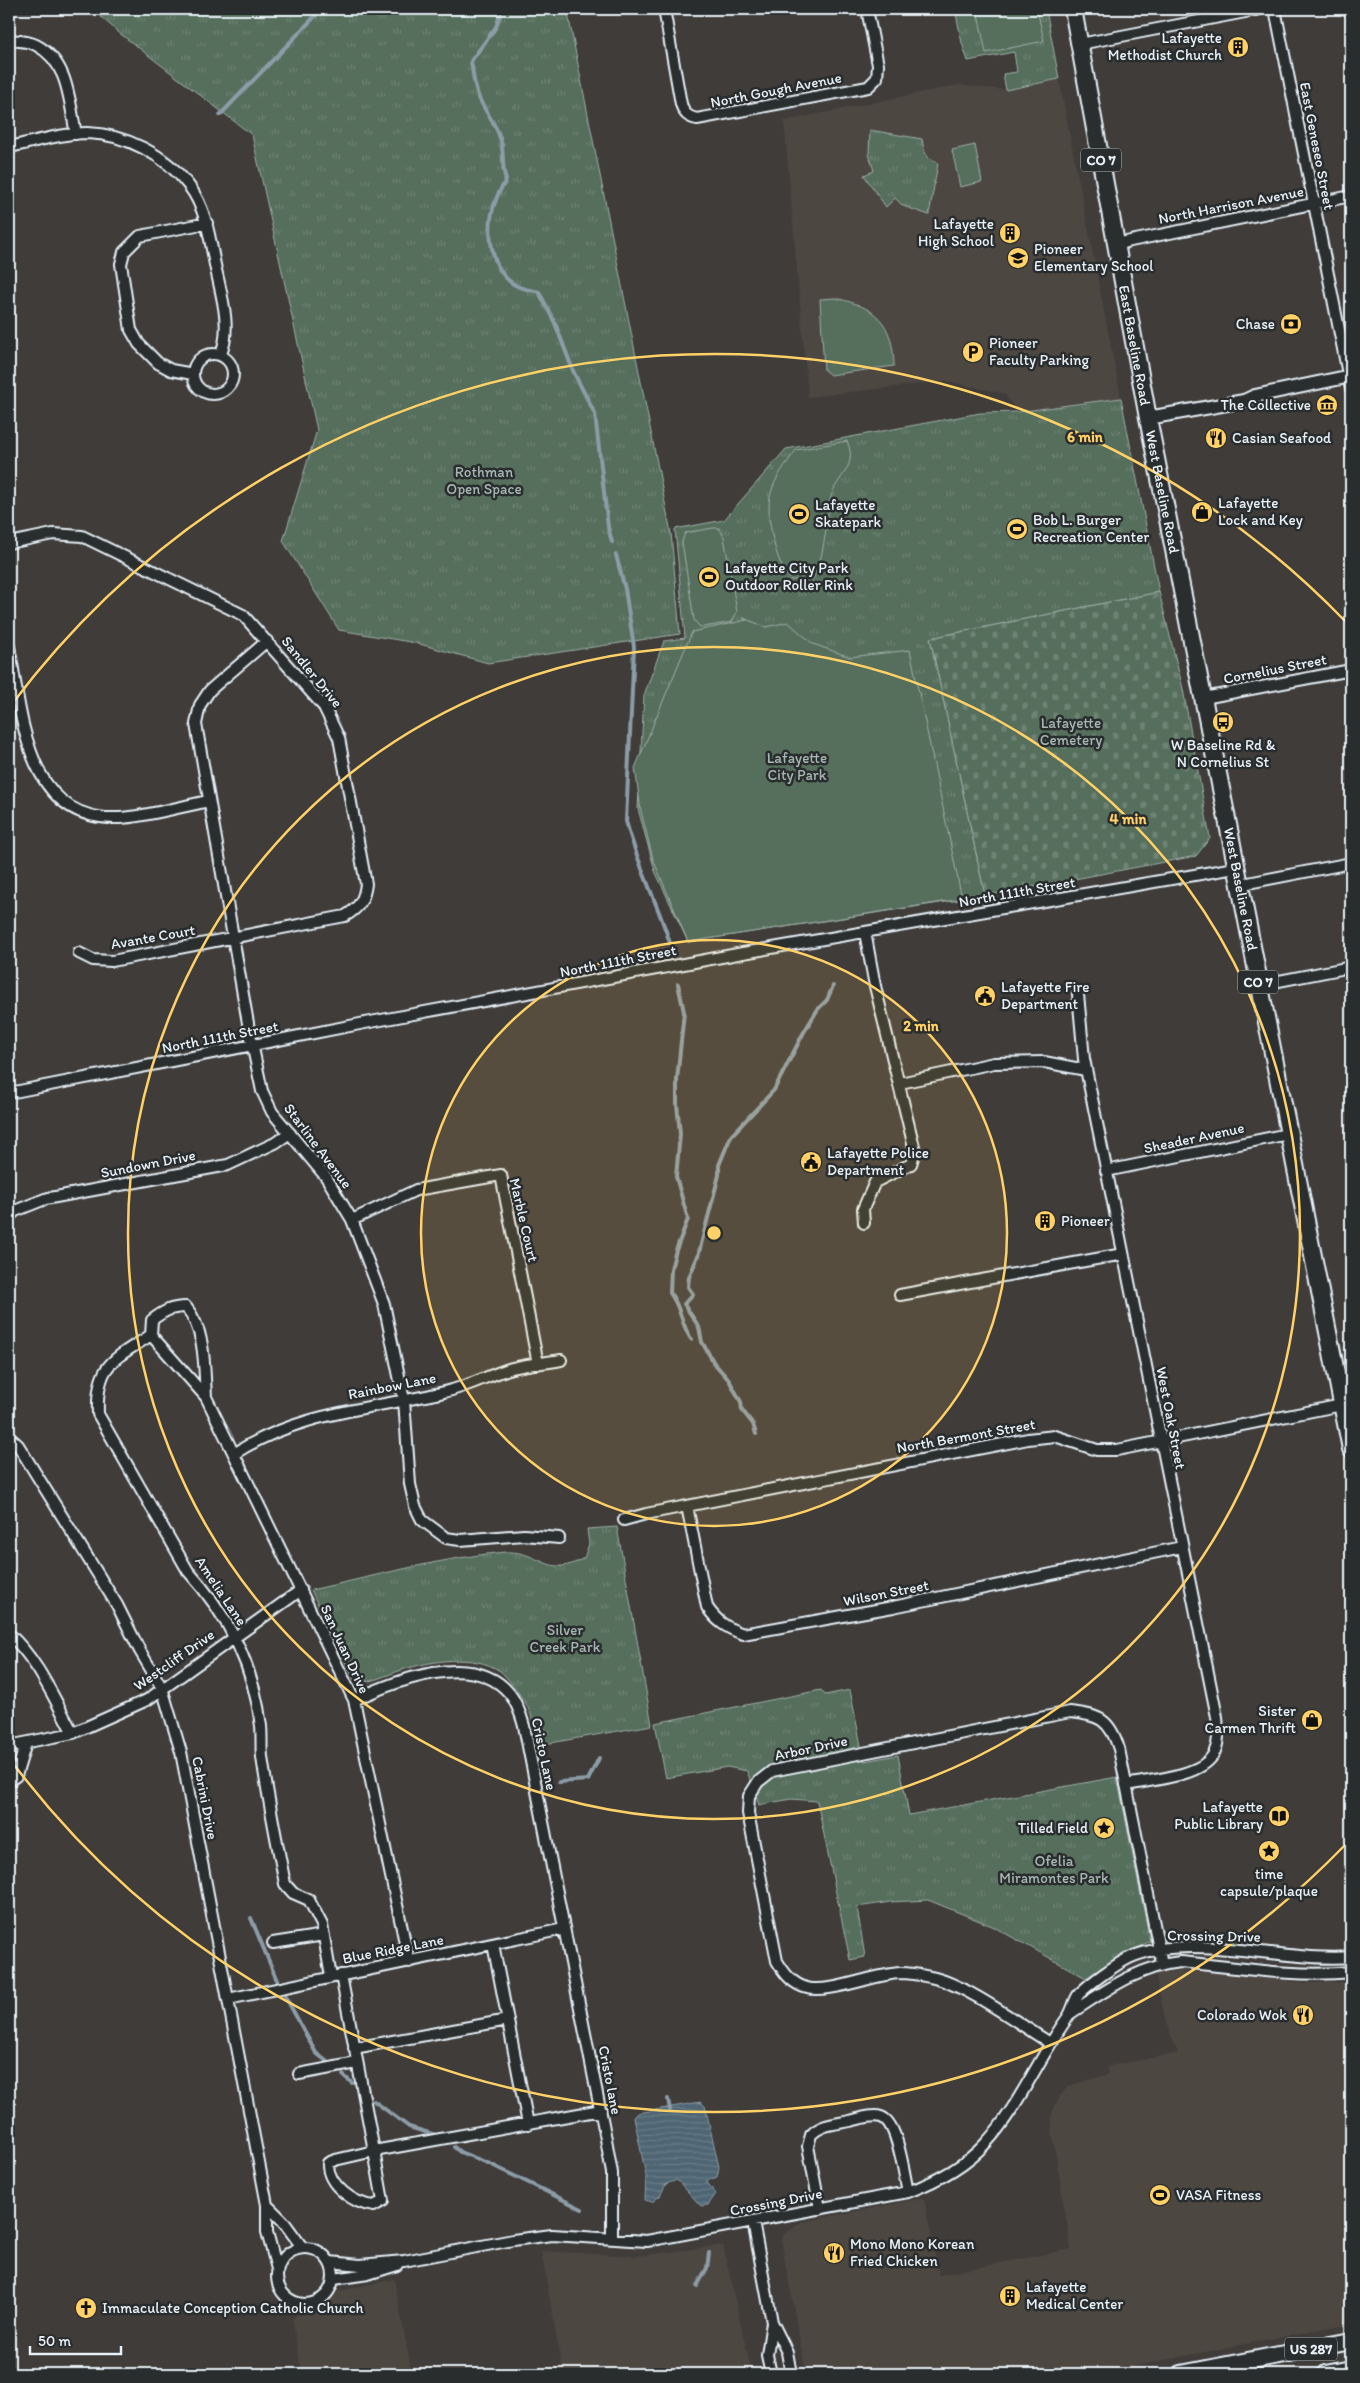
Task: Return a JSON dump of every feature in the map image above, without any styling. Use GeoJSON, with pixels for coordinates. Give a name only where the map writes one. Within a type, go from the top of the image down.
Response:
{"type":"FeatureCollection","features":[{"type":"Feature","properties":{"kind":"main road","name":"East Baseline Road"},"geometry":{"type":"LineString","coordinates":[[1073,9],[1148,418]]}},
{"type":"Feature","properties":{"kind":"main road","name":"West Baseline Road"},"geometry":{"type":"LineString","coordinates":[[1148,418],[1204,698],[1238,885],[1351,1449]]}},
{"type":"Feature","properties":{"kind":"main road","name":"US 287"},"geometry":{"type":"LineString","coordinates":[[1182,2374],[1351,2341]]}},
{"type":"Feature","properties":{"kind":"main road","name":"US 287"},"geometry":{"type":"LineString","coordinates":[[1326,2374],[1351,2370]]}},
{"type":"Feature","properties":{"kind":"street","name":"North Gough Avenue"},"geometry":{"type":"LineString","coordinates":[[664,9],[684,112],[689,118],[706,118],[868,87],[877,78],[878,65],[867,9]]}},
{"type":"Feature","properties":{"kind":"street"},"geometry":{"type":"LineString","coordinates":[[1080,44],[1261,9]]}},
{"type":"Feature","properties":{"kind":"street","name":"East Geneseo Street"},"geometry":{"type":"LineString","coordinates":[[1275,9],[1350,381]]}},
{"type":"Feature","properties":{"kind":"street"},"geometry":{"type":"LineString","coordinates":[[9,40],[34,44],[52,56],[59,65],[65,80],[76,134]]}},
{"type":"Feature","properties":{"kind":"street"},"geometry":{"type":"LineString","coordinates":[[9,147],[76,134],[112,135],[138,145],[163,161],[189,186],[207,223],[226,314],[226,342],[221,354]]}},
{"type":"Feature","properties":{"kind":"street","name":"North Harrison Avenue"},"geometry":{"type":"LineString","coordinates":[[1116,244],[1351,196]]}},
{"type":"Feature","properties":{"kind":"street"},"geometry":{"type":"LineString","coordinates":[[193,374],[171,370],[158,363],[139,344],[130,330],[121,264],[124,252],[140,236],[207,223]]}},
{"type":"Feature","properties":{"kind":"street"},"geometry":{"type":"LineString","coordinates":[[211,353],[221,354],[229,360],[233,369],[233,379],[229,388],[220,393],[211,394],[202,391],[195,383],[193,374],[195,364],[202,357],[211,353]]}},
{"type":"Feature","properties":{"kind":"street"},"geometry":{"type":"LineString","coordinates":[[1148,418],[1244,401],[1255,396],[1350,381]]}},
{"type":"Feature","properties":{"kind":"street","name":"Sandler Drive"},"geometry":{"type":"LineString","coordinates":[[9,543],[53,534],[82,536],[243,614],[332,719],[339,738],[366,884],[364,897],[356,909],[344,916],[233,938]]}},
{"type":"Feature","properties":{"kind":"street","name":"Starline Avenue"},"geometry":{"type":"LineString","coordinates":[[267,641],[210,690],[200,705],[196,724],[252,1046],[262,1091],[272,1112],[326,1177],[352,1220],[384,1304],[404,1400],[410,1484],[415,1506],[422,1520],[446,1538],[460,1540],[524,1535],[559,1538]]}},
{"type":"Feature","properties":{"kind":"street"},"geometry":{"type":"LineString","coordinates":[[9,646],[32,760],[43,781],[55,795],[80,811],[103,817],[121,818],[209,800]]}},
{"type":"Feature","properties":{"kind":"street","name":"Cornelius Street"},"geometry":{"type":"LineString","coordinates":[[1204,698],[1351,670]]}},
{"type":"Feature","properties":{"kind":"street"},"geometry":{"type":"LineString","coordinates":[[1238,885],[1351,863]]}},
{"type":"Feature","properties":{"kind":"street","name":"North 111th Street"},"geometry":{"type":"LineString","coordinates":[[9,1093],[365,1023],[864,932],[1235,868]]}},
{"type":"Feature","properties":{"kind":"street"},"geometry":{"type":"LineString","coordinates":[[864,932],[875,986],[915,1151],[911,1164],[875,1182],[863,1209],[864,1223]]}},
{"type":"Feature","properties":{"kind":"street","name":"Avante Court"},"geometry":{"type":"LineString","coordinates":[[79,953],[93,960],[112,961],[233,938]]}},
{"type":"Feature","properties":{"kind":"street"},"geometry":{"type":"LineString","coordinates":[[1258,985],[1351,967]]}},
{"type":"Feature","properties":{"kind":"street","name":"West Oak Street"},"geometry":{"type":"LineString","coordinates":[[1078,994],[1086,1070],[1216,1717],[1218,1738],[1213,1755],[1197,1769],[1126,1785]]}},
{"type":"Feature","properties":{"kind":"street"},"geometry":{"type":"LineString","coordinates":[[900,1084],[994,1063],[1044,1062],[1086,1070]]}},
{"type":"Feature","properties":{"kind":"street","name":"Sundown Drive"},"geometry":{"type":"LineString","coordinates":[[9,1217],[15,1211],[45,1199],[228,1165],[275,1144],[290,1133]]}},
{"type":"Feature","properties":{"kind":"street","name":"Sheader Avenue"},"geometry":{"type":"LineString","coordinates":[[1106,1172],[1288,1134]]}},
{"type":"Feature","properties":{"kind":"street","name":"Marble Court"},"geometry":{"type":"LineString","coordinates":[[352,1220],[416,1190],[501,1176],[538,1364]]}},
{"type":"Feature","properties":{"kind":"street"},"geometry":{"type":"LineString","coordinates":[[900,1294],[1123,1254]]}},
{"type":"Feature","properties":{"kind":"street","name":"San Juan Drive"},"geometry":{"type":"LineString","coordinates":[[206,1397],[201,1338],[195,1317],[186,1307],[173,1307],[152,1320],[151,1335],[206,1397],[354,1700],[409,1962]]}},
{"type":"Feature","properties":{"kind":"street","name":"Amelia Lane"},"geometry":{"type":"LineString","coordinates":[[151,1335],[113,1359],[102,1375],[97,1393],[98,1414],[188,1571],[206,1591],[224,1617],[249,1669],[261,1726],[262,1756],[285,1884],[293,1893],[309,1900],[322,1925],[354,2048],[374,2151],[382,2201],[374,2206],[360,2202],[345,2193],[332,2182],[328,2170],[328,2163],[335,2160],[374,2151]]}},
{"type":"Feature","properties":{"kind":"street","name":"Rainbow Lane"},"geometry":{"type":"LineString","coordinates":[[234,1454],[254,1441],[303,1421],[338,1412],[446,1392],[513,1368],[561,1360]]}},
{"type":"Feature","properties":{"kind":"street","name":"North Bermont Street"},"geometry":{"type":"LineString","coordinates":[[624,1520],[1028,1439],[1055,1436],[1097,1450],[1118,1450],[1160,1444],[1342,1406]]}},
{"type":"Feature","properties":{"kind":"street","name":"Cabrini Drive"},"geometry":{"type":"LineString","coordinates":[[9,1438],[18,1445],[112,1596],[162,1688],[181,1752],[267,2205],[267,2232],[277,2269]]}},
{"type":"Feature","properties":{"kind":"street","name":"Wilson Street"},"geometry":{"type":"LineString","coordinates":[[687,1506],[707,1608],[714,1618],[726,1628],[743,1634],[893,1607],[1182,1548]]}},
{"type":"Feature","properties":{"kind":"street","name":"Westcliff Drive"},"geometry":{"type":"LineString","coordinates":[[9,1746],[73,1733],[147,1700],[234,1636],[301,1590]]}},
{"type":"Feature","properties":{"kind":"street"},"geometry":{"type":"LineString","coordinates":[[9,1635],[25,1650],[40,1671],[73,1733]]}},
{"type":"Feature","properties":{"kind":"street","name":"Cristo Lane"},"geometry":{"type":"LineString","coordinates":[[354,1700],[393,1683],[419,1676],[459,1670],[494,1680],[509,1693],[524,1726],[564,1929]]}},
{"type":"Feature","properties":{"kind":"street","name":"Arbor Drive"},"geometry":{"type":"LineString","coordinates":[[1050,2043],[958,1987],[932,1977],[901,1973],[825,1988],[809,1988],[796,1984],[784,1973],[777,1961],[748,1813],[749,1796],[758,1782],[772,1771],[1070,1712],[1092,1714],[1106,1722],[1114,1734],[1162,1964]]}},
{"type":"Feature","properties":{"kind":"street"},"geometry":{"type":"LineString","coordinates":[[9,1781],[16,1776],[26,1743]]}},
{"type":"Feature","properties":{"kind":"street","name":"Blue Ridge Lane"},"geometry":{"type":"LineString","coordinates":[[228,1999],[564,1929]]}},
{"type":"Feature","properties":{"kind":"street","name":"Cristo lane"},"geometry":{"type":"LineString","coordinates":[[564,1929],[612,2173],[612,2239]]}},
{"type":"Feature","properties":{"kind":"street"},"geometry":{"type":"LineString","coordinates":[[273,1944],[324,1935]]}},
{"type":"Feature","properties":{"kind":"street"},"geometry":{"type":"LineString","coordinates":[[493,1944],[528,2124]]}},
{"type":"Feature","properties":{"kind":"street","name":"Crossing Drive"},"geometry":{"type":"LineString","coordinates":[[302,2247],[319,2250],[330,2262],[360,2265],[404,2260],[513,2240],[552,2235],[647,2241],[908,2192],[933,2183],[961,2166],[985,2144],[1011,2109],[1050,2043],[1071,2013],[1078,1995],[1093,1982],[1129,1958],[1159,1950],[1222,1949],[1319,1957],[1351,1957]]}},
{"type":"Feature","properties":{"kind":"street","name":"Crossing Drive"},"geometry":{"type":"LineString","coordinates":[[1071,2013],[1125,1979],[1162,1964],[1180,1962],[1294,1974],[1322,1975],[1351,1972]]}},
{"type":"Feature","properties":{"kind":"street"},"geometry":{"type":"LineString","coordinates":[[354,2048],[508,2020]]}},
{"type":"Feature","properties":{"kind":"street"},"geometry":{"type":"LineString","coordinates":[[299,2074],[357,2062]]}},
{"type":"Feature","properties":{"kind":"street"},"geometry":{"type":"LineString","coordinates":[[374,2151],[601,2110]]}},
{"type":"Feature","properties":{"kind":"street"},"geometry":{"type":"LineString","coordinates":[[820,2209],[808,2146],[811,2135],[823,2126],[860,2118],[876,2116],[889,2122],[894,2132],[908,2192]]}},
{"type":"Feature","properties":{"kind":"street"},"geometry":{"type":"LineString","coordinates":[[267,2205],[284,2221],[302,2247],[286,2254],[277,2269],[279,2288],[285,2296],[302,2304],[311,2304],[326,2295],[334,2280],[330,2262]]}},
{"type":"Feature","properties":{"kind":"street"},"geometry":{"type":"LineString","coordinates":[[753,2222],[772,2322],[787,2352],[791,2374]]}},
{"type":"Feature","properties":{"kind":"street","name":"Crossing Drive"},"geometry":{"type":"LineString","coordinates":[[334,2280],[392,2268],[404,2260]]}},
{"type":"Feature","properties":{"kind":"street"},"geometry":{"type":"LineString","coordinates":[[771,2374],[767,2355],[772,2322]]}},
{"type":"Feature","properties":{"kind":"shaded area"},"geometry":{"type":"Polygon","coordinates":[[[1059,79],[1121,398],[1017,412],[1005,394],[947,381],[808,397],[784,121],[958,85],[1006,90],[1059,79]]]}},
{"type":"Feature","properties":{"kind":"shaded area"},"geometry":{"type":"Polygon","coordinates":[[[1155,1972],[1217,1973],[1308,1983],[1351,1982],[1351,2323],[1095,2374],[806,2374],[781,2240],[785,2234],[801,2222],[924,2198],[939,2275],[1071,2249],[1051,2116],[1058,2099],[1068,2086],[1109,2074],[1108,2066],[1178,2053],[1166,2023],[1155,1972]]]}},
{"type":"Feature","properties":{"kind":"shaded area"},"geometry":{"type":"Polygon","coordinates":[[[723,2245],[752,2374],[563,2374],[541,2251],[637,2256],[723,2245]]]}},
{"type":"Feature","properties":{"kind":"shaded area"},"geometry":{"type":"Polygon","coordinates":[[[394,2279],[412,2374],[302,2374],[292,2318],[338,2291],[394,2279]]]}},
{"type":"Feature","properties":{"kind":"green space","name":"Rothman Open Space"},"geometry":{"type":"Polygon","coordinates":[[[92,9],[567,9],[671,533],[680,634],[488,663],[416,643],[339,630],[283,541],[317,430],[252,135],[118,32],[92,9]]]}},
{"type":"Feature","properties":{"kind":"green space"},"geometry":{"type":"Polygon","coordinates":[[[955,9],[1046,9],[1059,79],[1006,90],[1003,74],[1017,72],[1014,52],[968,61],[955,9]]]}},
{"type":"Feature","properties":{"kind":"green space"},"geometry":{"type":"Polygon","coordinates":[[[977,9],[1037,9],[1044,41],[986,53],[977,9]]]}},
{"type":"Feature","properties":{"kind":"green space"},"geometry":{"type":"Polygon","coordinates":[[[870,130],[922,139],[928,157],[938,163],[929,215],[903,206],[895,198],[886,207],[864,175],[874,171],[869,154],[870,130]]]}},
{"type":"Feature","properties":{"kind":"green space"},"geometry":{"type":"Polygon","coordinates":[[[975,145],[982,182],[960,187],[952,150],[975,145]]]}},
{"type":"Feature","properties":{"kind":"green space"},"geometry":{"type":"Polygon","coordinates":[[[835,298],[861,306],[879,319],[886,328],[890,338],[894,366],[830,375],[824,370],[820,299],[835,298]]]}},
{"type":"Feature","properties":{"kind":"green space","name":"Lafayette City Park"},"geometry":{"type":"Polygon","coordinates":[[[1121,398],[1159,592],[930,638],[985,896],[688,942],[655,871],[638,809],[644,695],[664,641],[685,638],[675,529],[724,520],[786,449],[980,413],[1017,412],[1121,398]]]}},
{"type":"Feature","properties":{"kind":"green space","name":"Lafayette Skatepark"},"geometry":{"type":"Polygon","coordinates":[[[847,441],[850,450],[849,465],[837,483],[831,497],[823,549],[813,579],[791,580],[776,551],[770,525],[769,502],[775,481],[796,450],[847,441]]]}},
{"type":"Feature","properties":{"kind":"green space","name":"Lafayette City Park Outdoor Roller Rink"},"geometry":{"type":"Polygon","coordinates":[[[719,528],[724,537],[737,612],[732,622],[700,627],[694,620],[682,542],[685,533],[719,528]]]}},
{"type":"Feature","properties":{"kind":"green space","name":"Lafayette Cemetery"},"geometry":{"type":"Polygon","coordinates":[[[1159,592],[1183,689],[1210,838],[1196,856],[985,896],[930,638],[1159,592]]]}},
{"type":"Feature","properties":{"kind":"green space"},"geometry":{"type":"Polygon","coordinates":[[[743,618],[766,627],[788,622],[813,644],[850,657],[910,650],[962,899],[688,942],[653,859],[641,811],[635,768],[692,632],[747,620],[743,618]]]}},
{"type":"Feature","properties":{"kind":"green space","name":"Silver Creek Park"},"geometry":{"type":"Polygon","coordinates":[[[617,1527],[652,1725],[539,1745],[526,1704],[506,1677],[489,1665],[465,1660],[425,1664],[371,1681],[355,1682],[311,1590],[432,1563],[505,1552],[527,1555],[552,1565],[572,1564],[584,1558],[589,1544],[587,1529],[617,1527]]]}},
{"type":"Feature","properties":{"kind":"green space","name":"Ofelia Miramontes Park"},"geometry":{"type":"Polygon","coordinates":[[[821,1690],[825,1695],[850,1690],[864,1761],[898,1755],[909,1815],[1117,1777],[1150,1941],[1086,1978],[992,1926],[928,1900],[890,1902],[857,1907],[865,1957],[850,1960],[817,1801],[791,1799],[759,1805],[747,1771],[727,1767],[666,1778],[655,1723],[821,1690]]]}},
{"type":"Feature","properties":{"kind":"water"},"geometry":{"type":"Polygon","coordinates":[[[700,2102],[705,2106],[719,2167],[717,2177],[706,2181],[716,2194],[708,2205],[701,2206],[677,2180],[666,2184],[660,2196],[652,2202],[645,2200],[646,2176],[634,2117],[638,2113],[700,2102]]]}},
{"type":"Feature","properties":{"kind":"waterway"},"geometry":{"type":"LineString","coordinates":[[220,115],[322,9]]}},
{"type":"Feature","properties":{"kind":"waterway"},"geometry":{"type":"LineString","coordinates":[[502,9],[496,27],[471,61],[478,95],[500,138],[506,180],[493,208],[490,234],[492,246],[495,259],[507,279],[519,287],[539,292],[555,323],[574,373],[595,414],[608,527],[612,542]]}},
{"type":"Feature","properties":{"kind":"waterway"},"geometry":{"type":"LineString","coordinates":[[616,555],[625,589],[634,647],[626,821],[670,943]]}},
{"type":"Feature","properties":{"kind":"waterway"},"geometry":{"type":"LineString","coordinates":[[678,984],[684,1012],[677,1080],[680,1134],[676,1177],[688,1219],[671,1269],[670,1293],[677,1304],[691,1339]]}},
{"type":"Feature","properties":{"kind":"waterway"},"geometry":{"type":"LineString","coordinates":[[756,1434],[753,1424],[742,1410],[741,1402],[729,1380],[714,1363],[702,1342],[699,1327],[684,1304],[693,1294],[688,1287],[689,1277],[698,1256],[719,1175],[719,1165],[731,1136],[774,1090],[804,1032],[818,1009],[827,1000],[833,986]]}},
{"type":"Feature","properties":{"kind":"waterway"},"geometry":{"type":"LineString","coordinates":[[559,1782],[588,1780],[599,1758]]}},
{"type":"Feature","properties":{"kind":"waterway"},"geometry":{"type":"LineString","coordinates":[[251,1918],[278,1983]]}},
{"type":"Feature","properties":{"kind":"waterway"},"geometry":{"type":"LineString","coordinates":[[284,1994],[316,2053],[329,2063]]}},
{"type":"Feature","properties":{"kind":"waterway"},"geometry":{"type":"LineString","coordinates":[[343,2075],[352,2083]]}},
{"type":"Feature","properties":{"kind":"waterway"},"geometry":{"type":"LineString","coordinates":[[668,2099],[670,2110]]}},
{"type":"Feature","properties":{"kind":"waterway"},"geometry":{"type":"LineString","coordinates":[[374,2101],[409,2127],[439,2136]]}},
{"type":"Feature","properties":{"kind":"waterway"},"geometry":{"type":"LineString","coordinates":[[454,2147],[460,2152],[490,2164],[582,2209]]}},
{"type":"Feature","properties":{"kind":"waterway"},"geometry":{"type":"LineString","coordinates":[[697,2286],[707,2268],[709,2253]]}},
{"type":"Feature","properties":{"kind":"place","name":"Lafayette Methodist Church"},"geometry":{"type":"Point","coordinates":[1238,47]}},
{"type":"Feature","properties":{"kind":"place","name":"Lafayette High School"},"geometry":{"type":"Point","coordinates":[1010,233]}},
{"type":"Feature","properties":{"kind":"place","name":"Pioneer Elementary School"},"geometry":{"type":"Point","coordinates":[1018,258]}},
{"type":"Feature","properties":{"kind":"place","name":"Chase"},"geometry":{"type":"Point","coordinates":[1291,324]}},
{"type":"Feature","properties":{"kind":"place","name":"Pioneer Faculty Parking"},"geometry":{"type":"Point","coordinates":[973,352]}},
{"type":"Feature","properties":{"kind":"place","name":"The Collective"},"geometry":{"type":"Point","coordinates":[1327,405]}},
{"type":"Feature","properties":{"kind":"place","name":"Casian Seafood"},"geometry":{"type":"Point","coordinates":[1216,438]}},
{"type":"Feature","properties":{"kind":"place","name":"Lafayette Lock and Key"},"geometry":{"type":"Point","coordinates":[1202,512]}},
{"type":"Feature","properties":{"kind":"place","name":"Lafayette Skatepark"},"geometry":{"type":"Point","coordinates":[799,514]}},
{"type":"Feature","properties":{"kind":"place","name":"Bob L. Burger Recreation Center"},"geometry":{"type":"Point","coordinates":[1017,529]}},
{"type":"Feature","properties":{"kind":"place","name":"Lafayette City Park Outdoor Roller Rink"},"geometry":{"type":"Point","coordinates":[709,577]}},
{"type":"Feature","properties":{"kind":"place","name":"W Baseline Rd & N Cornelius St"},"geometry":{"type":"Point","coordinates":[1223,722]}},
{"type":"Feature","properties":{"kind":"place","name":"Lafayette Fire Department"},"geometry":{"type":"Point","coordinates":[985,996]}},
{"type":"Feature","properties":{"kind":"place","name":"Lafayette Police Department"},"geometry":{"type":"Point","coordinates":[811,1162]}},
{"type":"Feature","properties":{"kind":"place","name":"Pioneer"},"geometry":{"type":"Point","coordinates":[1045,1221]}},
{"type":"Feature","properties":{"kind":"place","name":"Sister Carmen Thrift"},"geometry":{"type":"Point","coordinates":[1312,1720]}},
{"type":"Feature","properties":{"kind":"place","name":"Lafayette Public Library"},"geometry":{"type":"Point","coordinates":[1279,1816]}},
{"type":"Feature","properties":{"kind":"place","name":"Tilled Field"},"geometry":{"type":"Point","coordinates":[1104,1828]}},
{"type":"Feature","properties":{"kind":"place","name":"time capsule/plaque"},"geometry":{"type":"Point","coordinates":[1269,1851]}},
{"type":"Feature","properties":{"kind":"place","name":"Colorado Wok"},"geometry":{"type":"Point","coordinates":[1303,2015]}},
{"type":"Feature","properties":{"kind":"place","name":"VASA Fitness"},"geometry":{"type":"Point","coordinates":[1160,2195]}},
{"type":"Feature","properties":{"kind":"place","name":"Mono Mono Korean Fried Chicken"},"geometry":{"type":"Point","coordinates":[834,2253]}},
{"type":"Feature","properties":{"kind":"place","name":"Lafayette Medical Center"},"geometry":{"type":"Point","coordinates":[1010,2296]}},
{"type":"Feature","properties":{"kind":"place","name":"Immaculate Conception Catholic Church"},"geometry":{"type":"Point","coordinates":[86,2308]}}]}
